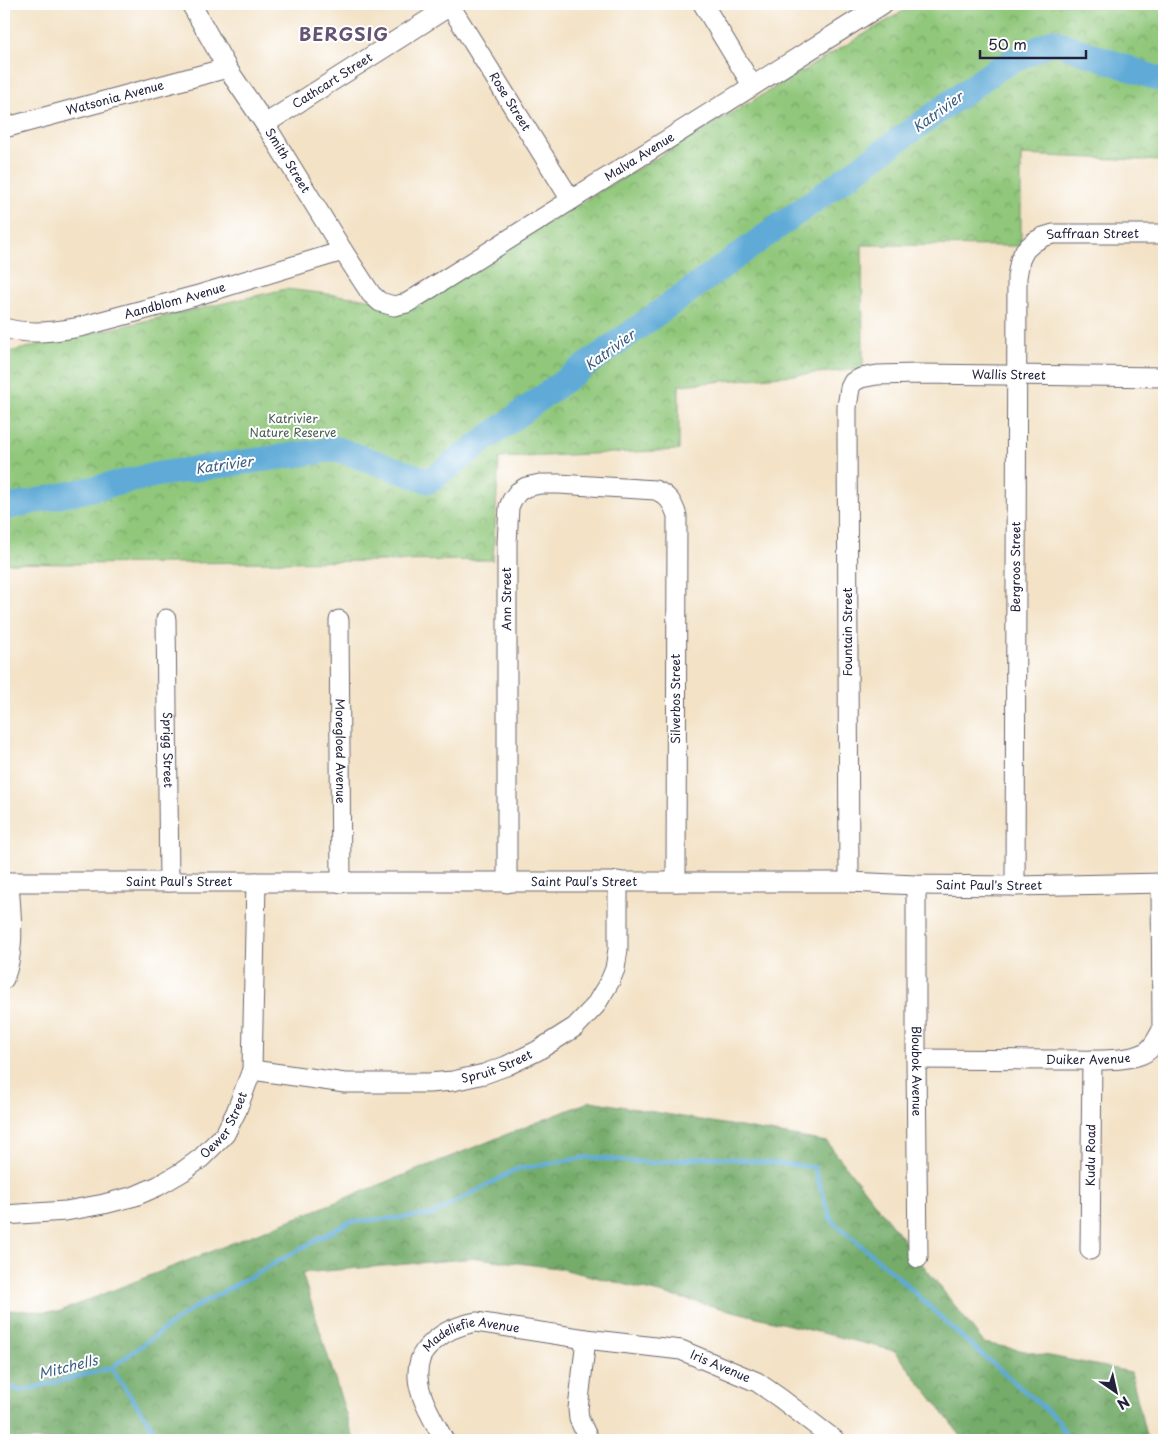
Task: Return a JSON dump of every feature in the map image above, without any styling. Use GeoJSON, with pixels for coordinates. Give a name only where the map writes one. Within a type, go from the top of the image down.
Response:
{"type":"FeatureCollection","features":[{"type":"Feature","properties":{"kind":"street","name":"Smith Street"},"geometry":{"type":"LineString","coordinates":[[191,4],[227,68],[265,124],[371,294],[380,302],[394,306]]}},
{"type":"Feature","properties":{"kind":"street"},"geometry":{"type":"LineString","coordinates":[[703,4],[752,85]]}},
{"type":"Feature","properties":{"kind":"street","name":"Malva Avenue"},"geometry":{"type":"LineString","coordinates":[[394,306],[407,303],[436,286],[883,4]]}},
{"type":"Feature","properties":{"kind":"street","name":"Cathcart Street"},"geometry":{"type":"LineString","coordinates":[[265,124],[450,5]]}},
{"type":"Feature","properties":{"kind":"street","name":"Rose Street"},"geometry":{"type":"LineString","coordinates":[[450,5],[571,200]]}},
{"type":"Feature","properties":{"kind":"street","name":"Watsonia Avenue"},"geometry":{"type":"LineString","coordinates":[[4,128],[227,68]]}},
{"type":"Feature","properties":{"kind":"street","name":"Saffraan Street"},"geometry":{"type":"LineString","coordinates":[[1025,250],[1034,242],[1053,234],[1164,234]]}},
{"type":"Feature","properties":{"kind":"street","name":"Bergroos Street"},"geometry":{"type":"LineString","coordinates":[[1015,886],[1017,276],[1020,260],[1025,250]]}},
{"type":"Feature","properties":{"kind":"street","name":"Aandblom Avenue"},"geometry":{"type":"LineString","coordinates":[[4,328],[39,332],[80,327],[195,296],[343,251]]}},
{"type":"Feature","properties":{"kind":"street","name":"Wallis Street"},"geometry":{"type":"LineString","coordinates":[[853,382],[876,375],[918,374],[1164,376]]}},
{"type":"Feature","properties":{"kind":"street","name":"Fountain Street"},"geometry":{"type":"LineString","coordinates":[[849,882],[847,407],[850,388],[853,382]]}},
{"type":"Feature","properties":{"kind":"street","name":"Ann Street"},"geometry":{"type":"LineString","coordinates":[[507,883],[508,543],[509,511],[512,500],[518,492],[526,487],[540,484],[655,490],[669,499],[677,516]]}},
{"type":"Feature","properties":{"kind":"street","name":"Silverbos Street"},"geometry":{"type":"LineString","coordinates":[[676,882],[677,516]]}},
{"type":"Feature","properties":{"kind":"street","name":"Sprigg Street"},"geometry":{"type":"LineString","coordinates":[[166,619],[169,882]]}},
{"type":"Feature","properties":{"kind":"street","name":"Moregloed Avenue"},"geometry":{"type":"LineString","coordinates":[[339,620],[341,883]]}},
{"type":"Feature","properties":{"kind":"street"},"geometry":{"type":"LineString","coordinates":[[4,979],[11,954],[12,935],[6,882]]}},
{"type":"Feature","properties":{"kind":"street","name":"Saint Paul's Street"},"geometry":{"type":"LineString","coordinates":[[6,882],[849,882],[1015,886],[1163,883]]}},
{"type":"Feature","properties":{"kind":"street","name":"Oewer Street"},"geometry":{"type":"LineString","coordinates":[[4,1215],[66,1211],[134,1196],[158,1186],[182,1172],[201,1158],[225,1134],[236,1112],[252,1070],[256,882]]}},
{"type":"Feature","properties":{"kind":"street","name":"Spruit Street"},"geometry":{"type":"LineString","coordinates":[[252,1070],[345,1083],[429,1084],[484,1074],[537,1051],[575,1027],[595,1006],[610,982],[615,969],[618,949],[618,882]]}},
{"type":"Feature","properties":{"kind":"street","name":"Duiker Avenue"},"geometry":{"type":"LineString","coordinates":[[916,1059],[1092,1060],[1130,1058],[1149,1051],[1163,1031],[1163,883]]}},
{"type":"Feature","properties":{"kind":"street","name":"Bloubok Avenue"},"geometry":{"type":"LineString","coordinates":[[916,885],[918,1258]]}},
{"type":"Feature","properties":{"kind":"street","name":"Kudu Road"},"geometry":{"type":"LineString","coordinates":[[1090,1250],[1092,1060]]}},
{"type":"Feature","properties":{"kind":"street","name":"Madeliefie Avenue"},"geometry":{"type":"LineString","coordinates":[[444,1440],[422,1395],[418,1371],[420,1358],[425,1350],[444,1334],[463,1325],[483,1322],[586,1339]]}},
{"type":"Feature","properties":{"kind":"street"},"geometry":{"type":"LineString","coordinates":[[586,1339],[578,1409],[589,1440]]}},
{"type":"Feature","properties":{"kind":"street","name":"Iris Avenue"},"geometry":{"type":"LineString","coordinates":[[586,1339],[681,1350],[757,1382],[835,1440]]}},
{"type":"Feature","properties":{"kind":"green space","name":"Katrivier Nature Reserve"},"geometry":{"type":"Polygon","coordinates":[[[915,4],[1164,4],[1164,161],[1021,155],[1021,246],[862,245],[863,369],[679,385],[679,450],[499,458],[493,560],[4,563],[4,353],[286,289],[411,304],[915,4]]]}},
{"type":"Feature","properties":{"kind":"green space"},"geometry":{"type":"Polygon","coordinates":[[[591,1101],[827,1142],[984,1343],[1131,1372],[1147,1440],[964,1440],[895,1351],[558,1268],[477,1258],[302,1273],[354,1440],[4,1440],[4,1310],[58,1312],[591,1101]]]}},
{"type":"Feature","properties":{"kind":"waterway","name":"Katrivier"},"geometry":{"type":"LineString","coordinates":[[4,508],[160,474],[337,449],[429,481],[568,378],[997,69],[1053,41],[1164,81]]}},
{"type":"Feature","properties":{"kind":"waterway"},"geometry":{"type":"LineString","coordinates":[[111,1368],[192,1309],[349,1222],[431,1215],[517,1169],[588,1157],[649,1163],[713,1157],[814,1167],[831,1220],[896,1275],[963,1338],[1058,1420],[1069,1440]]}},
{"type":"Feature","properties":{"kind":"waterway","name":"Mitchells"},"geometry":{"type":"LineString","coordinates":[[4,1384],[21,1391],[111,1368],[161,1440]]}},
{"type":"Feature","properties":{"kind":"district","name":"BERGSIG"},"geometry":{"type":"Point","coordinates":[344,35]}}]}
